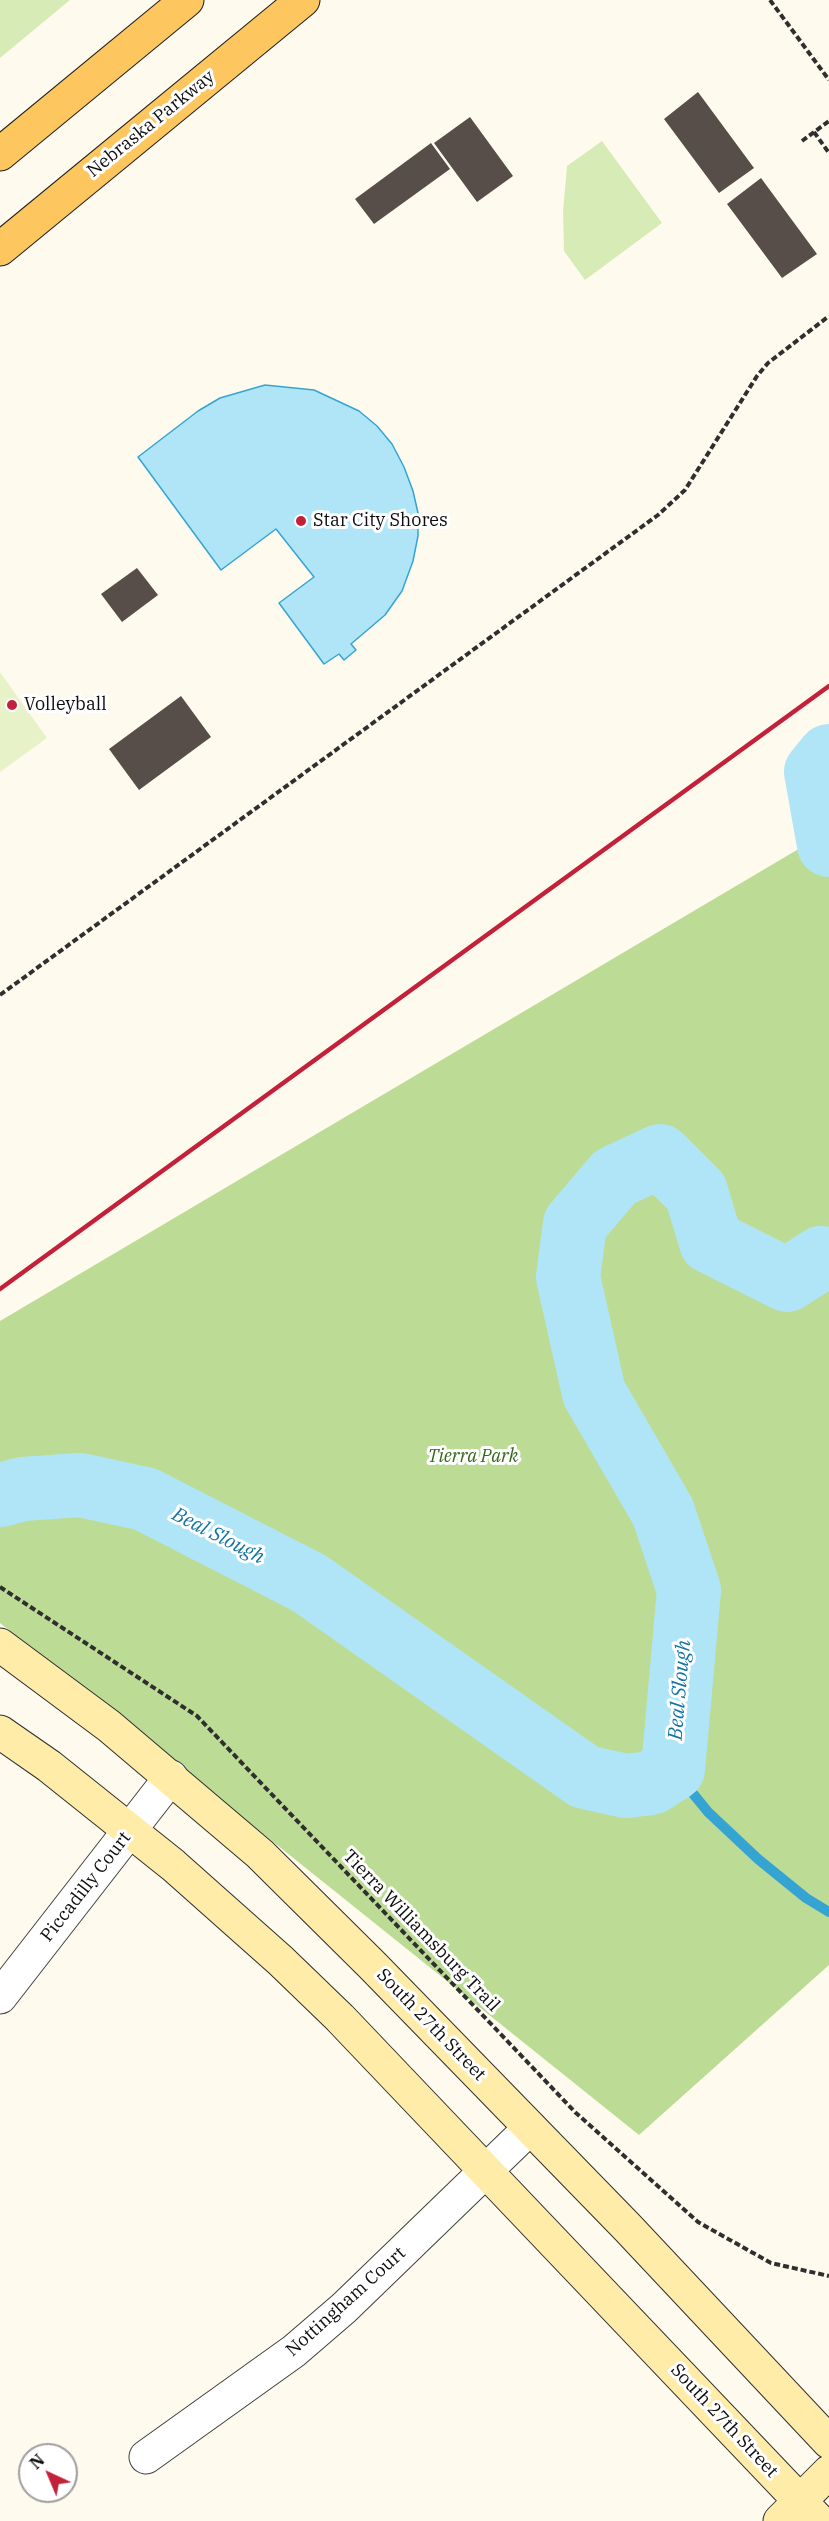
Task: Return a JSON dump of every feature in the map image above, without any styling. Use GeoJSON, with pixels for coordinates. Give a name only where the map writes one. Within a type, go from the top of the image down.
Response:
{"type":"FeatureCollection","features":[{"type":"Feature","properties":{"kind":"main road"},"geometry":{"type":"LineString","coordinates":[[0,154],[187,0]]}},
{"type":"Feature","properties":{"kind":"main road","name":"Nebraska Parkway"},"geometry":{"type":"LineString","coordinates":[[0,249],[303,0]]}},
{"type":"Feature","properties":{"kind":"main road","name":"South 27th Street"},"geometry":{"type":"LineString","coordinates":[[0,1644],[47,1678],[171,1777],[260,1854],[316,1908],[531,2128],[829,2442]]}},
{"type":"Feature","properties":{"kind":"main road","name":"South 27th Street"},"geometry":{"type":"LineString","coordinates":[[0,1732],[49,1766],[130,1830],[233,1916],[281,1960],[487,2171],[800,2514]]}},
{"type":"Feature","properties":{"kind":"main road"},"geometry":{"type":"LineString","coordinates":[[800,2514],[829,2472]]}},
{"type":"Feature","properties":{"kind":"street","name":"Piccadilly Court"},"geometry":{"type":"LineString","coordinates":[[0,1997],[171,1777]]}},
{"type":"Feature","properties":{"kind":"street","name":"Nottingham Court"},"geometry":{"type":"LineString","coordinates":[[146,2457],[294,2351],[344,2308],[531,2128]]}},
{"type":"Feature","properties":{"kind":"path"},"geometry":{"type":"LineString","coordinates":[[770,0],[829,80]]}},
{"type":"Feature","properties":{"kind":"path"},"geometry":{"type":"LineString","coordinates":[[802,141],[829,121]]}},
{"type":"Feature","properties":{"kind":"path"},"geometry":{"type":"LineString","coordinates":[[814,132],[829,153]]}},
{"type":"Feature","properties":{"kind":"path"},"geometry":{"type":"LineString","coordinates":[[0,995],[658,515],[685,490],[757,376],[768,363],[829,316]]}},
{"type":"Feature","properties":{"kind":"path","name":"Tierra Williamsburg Trail"},"geometry":{"type":"LineString","coordinates":[[0,1587],[197,1716],[576,2112],[698,2222],[771,2263],[829,2276]]}},
{"type":"Feature","properties":{"kind":"green space"},"geometry":{"type":"Polygon","coordinates":[[[0,0],[70,0],[0,58],[0,0]]]}},
{"type":"Feature","properties":{"kind":"green space"},"geometry":{"type":"Polygon","coordinates":[[[602,141],[662,223],[585,280],[564,251],[563,212],[567,166],[602,141]]]}},
{"type":"Feature","properties":{"kind":"green space","name":"Volleyball"},"geometry":{"type":"Polygon","coordinates":[[[0,672],[47,738],[0,772],[0,672]]]}},
{"type":"Feature","properties":{"kind":"green space","name":"Tierra Park"},"geometry":{"type":"Polygon","coordinates":[[[829,831],[829,1965],[639,2135],[0,1623],[0,1321],[829,831]]]}},
{"type":"Feature","properties":{"kind":"water","name":"Star City Shores"},"geometry":{"type":"Polygon","coordinates":[[[265,385],[314,390],[359,411],[377,426],[392,444],[413,491],[418,513],[418,536],[413,561],[402,591],[385,615],[351,644],[356,650],[344,660],[339,654],[324,664],[279,603],[314,577],[276,529],[221,570],[138,457],[198,411],[220,398],[265,385]]]}},
{"type":"Feature","properties":{"kind":"building"},"geometry":{"type":"Polygon","coordinates":[[[698,92],[754,168],[719,193],[664,119],[698,92]]]}},
{"type":"Feature","properties":{"kind":"building"},"geometry":{"type":"Polygon","coordinates":[[[470,117],[513,176],[477,202],[434,143],[470,117]]]}},
{"type":"Feature","properties":{"kind":"building"},"geometry":{"type":"Polygon","coordinates":[[[431,143],[450,169],[374,224],[355,199],[431,143]]]}},
{"type":"Feature","properties":{"kind":"building"},"geometry":{"type":"Polygon","coordinates":[[[761,178],[817,254],[782,278],[727,204],[761,178]]]}},
{"type":"Feature","properties":{"kind":"building"},"geometry":{"type":"Polygon","coordinates":[[[137,568],[158,595],[122,622],[101,594],[137,568]]]}},
{"type":"Feature","properties":{"kind":"building"},"geometry":{"type":"Polygon","coordinates":[[[181,696],[211,737],[139,790],[109,749],[181,696]]]}},
{"type":"Feature","properties":{"kind":"waterway","name":"Beal Slough"},"geometry":{"type":"LineString","coordinates":[[829,756],[816,772],[829,845]]}},
{"type":"Feature","properties":{"kind":"waterway","name":"Beal Slough"},"geometry":{"type":"LineString","coordinates":[[0,1495],[23,1489],[80,1485],[145,1499],[309,1583],[585,1777],[626,1786],[651,1783],[673,1769],[689,1590],[663,1512],[594,1393],[568,1277],[575,1224],[615,1177],[660,1156],[696,1192],[711,1242],[787,1280],[821,1258],[829,1259]]}},
{"type":"Feature","properties":{"kind":"waterway"},"geometry":{"type":"LineString","coordinates":[[673,1769],[708,1812],[758,1859],[806,1898],[829,1912]]}},
{"type":"Feature","properties":{"kind":"railway"},"geometry":{"type":"LineString","coordinates":[[0,1289],[829,686]]}},
{"type":"Feature","properties":{"kind":"place","name":"Star City Shores"},"geometry":{"type":"Point","coordinates":[301,521]}},
{"type":"Feature","properties":{"kind":"place","name":"Volleyball"},"geometry":{"type":"Point","coordinates":[12,705]}}]}
